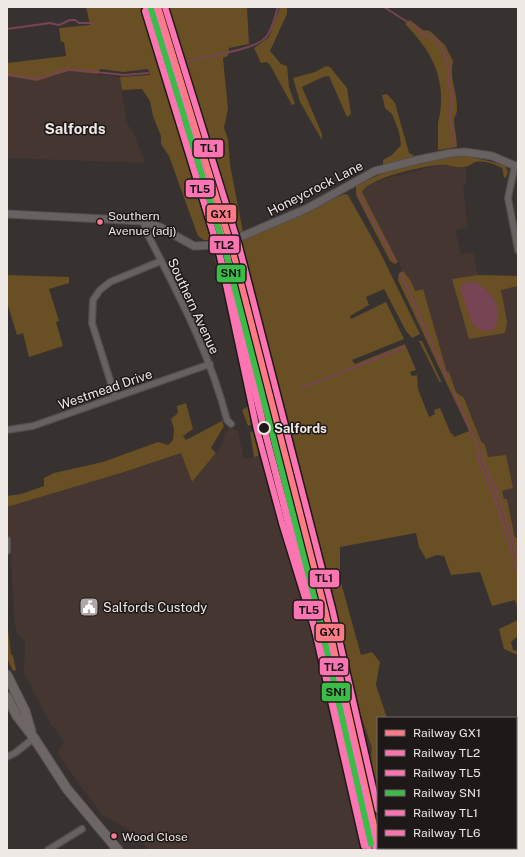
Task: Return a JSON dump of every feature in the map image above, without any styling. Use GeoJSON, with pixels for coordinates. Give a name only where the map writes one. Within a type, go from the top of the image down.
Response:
{"type":"FeatureCollection","features":[{"type":"Feature","properties":{"kind":"main road"},"geometry":{"type":"LineString","coordinates":[[7,675],[25,711],[34,738]]}},
{"type":"Feature","properties":{"kind":"main road"},"geometry":{"type":"LineString","coordinates":[[7,697],[17,716],[34,738],[67,789],[118,850]]}},
{"type":"Feature","properties":{"kind":"street","name":"Honeycrock Lane"},"geometry":{"type":"LineString","coordinates":[[7,214],[143,221],[160,227],[194,246],[214,245],[238,238],[306,209],[376,171],[417,160],[451,152],[465,152],[492,156],[516,166]]}},
{"type":"Feature","properties":{"kind":"street"},"geometry":{"type":"LineString","coordinates":[[516,166],[508,198],[518,250]]}},
{"type":"Feature","properties":{"kind":"street","name":"Southern Avenue"},"geometry":{"type":"LineString","coordinates":[[143,221],[147,233],[193,323],[210,364],[227,420],[231,424]]}},
{"type":"Feature","properties":{"kind":"street"},"geometry":{"type":"LineString","coordinates":[[115,396],[92,323],[93,300],[100,290],[110,282],[161,261]]}},
{"type":"Feature","properties":{"kind":"street","name":"Westmead Drive"},"geometry":{"type":"LineString","coordinates":[[7,430],[32,426],[210,364]]}},
{"type":"Feature","properties":{"kind":"street"},"geometry":{"type":"LineString","coordinates":[[7,540],[7,551]]}},
{"type":"Feature","properties":{"kind":"street"},"geometry":{"type":"LineString","coordinates":[[7,757],[15,753],[34,738]]}},
{"type":"Feature","properties":{"kind":"street"},"geometry":{"type":"LineString","coordinates":[[48,850],[82,829]]}},
{"type":"Feature","properties":{"kind":"shaded area"},"geometry":{"type":"Polygon","coordinates":[[[86,7],[144,7],[198,191],[215,240],[204,240],[198,236],[169,156],[161,144],[161,136],[153,116],[150,101],[142,89],[122,90],[120,77],[150,75],[148,69],[123,72],[100,69],[98,74],[69,71],[37,81],[7,76],[7,63],[66,56],[64,42],[61,42],[59,28],[90,25],[86,7]]]}},
{"type":"Feature","properties":{"kind":"shaded area"},"geometry":{"type":"Polygon","coordinates":[[[144,7],[165,7],[233,234],[295,450],[310,515],[326,571],[330,579],[338,620],[361,716],[372,748],[371,765],[377,791],[377,849],[391,850],[150,850],[126,828],[102,815],[57,753],[64,742],[53,726],[52,727],[24,673],[25,641],[17,633],[14,618],[10,542],[7,532],[7,507],[121,473],[181,453],[192,482],[220,449],[225,433],[230,428],[237,430],[238,432],[244,459],[257,456],[258,451],[261,450],[253,419],[254,416],[240,353],[212,253],[218,248],[198,191],[144,7]]]}},
{"type":"Feature","properties":{"kind":"shaded area"},"geometry":{"type":"Polygon","coordinates":[[[165,7],[247,7],[249,44],[229,48],[228,56],[223,58],[228,109],[224,128],[228,139],[230,165],[243,232],[233,234],[230,226],[165,7]]]}},
{"type":"Feature","properties":{"kind":"shaded area"},"geometry":{"type":"Polygon","coordinates":[[[280,7],[287,7],[287,14],[270,51],[281,64],[287,66],[289,87],[295,104],[292,105],[270,65],[267,62],[261,63],[254,48],[269,37],[280,7]]]}},
{"type":"Feature","properties":{"kind":"shaded area"},"geometry":{"type":"Polygon","coordinates":[[[410,20],[423,30],[430,31],[445,45],[453,61],[452,74],[457,104],[457,111],[454,119],[457,147],[438,150],[438,123],[441,104],[439,81],[427,50],[405,24],[410,20]]]}},
{"type":"Feature","properties":{"kind":"shaded area"},"geometry":{"type":"Polygon","coordinates":[[[326,66],[330,67],[347,88],[351,114],[347,117],[329,76],[323,77],[302,87],[322,134],[322,140],[300,102],[293,78],[315,72],[326,66]]]}},
{"type":"Feature","properties":{"kind":"shaded area"},"geometry":{"type":"Polygon","coordinates":[[[69,71],[120,77],[127,124],[133,131],[145,163],[7,158],[7,76],[23,79],[52,77],[69,71]]]}},
{"type":"Feature","properties":{"kind":"shaded area"},"geometry":{"type":"Polygon","coordinates":[[[387,94],[395,103],[409,153],[415,156],[383,165],[383,160],[392,155],[401,145],[399,132],[392,114],[385,108],[382,95],[387,94]]]}},
{"type":"Feature","properties":{"kind":"shaded area"},"geometry":{"type":"Polygon","coordinates":[[[467,156],[505,165],[508,172],[506,178],[504,177],[502,168],[485,162],[475,162],[464,167],[439,165],[409,170],[385,178],[375,182],[362,192],[398,262],[395,264],[390,261],[356,195],[356,186],[395,169],[423,161],[467,156]]]}},
{"type":"Feature","properties":{"kind":"shaded area"},"geometry":{"type":"Polygon","coordinates":[[[440,165],[466,167],[466,183],[463,188],[468,227],[455,230],[461,254],[473,252],[478,275],[518,276],[518,538],[515,538],[507,499],[504,499],[502,491],[510,489],[488,457],[485,445],[481,441],[470,411],[459,393],[456,392],[449,372],[447,372],[422,289],[415,291],[362,192],[364,188],[380,180],[440,165]]]}},
{"type":"Feature","properties":{"kind":"shaded area"},"geometry":{"type":"Polygon","coordinates":[[[344,194],[348,195],[380,252],[420,334],[412,338],[406,331],[384,289],[366,297],[369,305],[350,316],[351,319],[386,302],[404,339],[352,360],[355,364],[405,344],[416,370],[410,372],[412,376],[417,375],[418,389],[429,417],[435,414],[434,410],[440,408],[451,434],[453,434],[454,437],[469,431],[398,280],[399,273],[403,271],[411,281],[415,291],[423,289],[447,372],[449,372],[456,392],[464,398],[481,441],[485,445],[488,457],[506,455],[513,488],[502,491],[504,499],[507,499],[515,538],[518,538],[518,610],[515,600],[492,606],[480,572],[451,575],[444,556],[437,555],[426,559],[419,547],[416,533],[340,547],[340,579],[361,655],[372,652],[380,662],[376,685],[387,717],[377,717],[377,791],[371,765],[372,748],[361,716],[338,620],[330,579],[326,571],[282,400],[273,376],[236,243],[344,194]]]}},
{"type":"Feature","properties":{"kind":"shaded area"},"geometry":{"type":"Polygon","coordinates":[[[7,275],[69,277],[69,283],[49,289],[59,321],[56,322],[63,346],[29,357],[23,333],[17,335],[7,302],[7,275]]]}},
{"type":"Feature","properties":{"kind":"shaded area"},"geometry":{"type":"Polygon","coordinates":[[[478,275],[518,276],[518,286],[501,290],[507,322],[505,333],[469,339],[452,279],[478,275]]]}},
{"type":"Feature","properties":{"kind":"shaded area"},"geometry":{"type":"Polygon","coordinates":[[[471,281],[484,288],[494,301],[498,315],[497,323],[493,330],[483,331],[473,325],[460,289],[463,284],[471,281]]]}},
{"type":"Feature","properties":{"kind":"shaded area"},"geometry":{"type":"Polygon","coordinates":[[[419,341],[422,341],[441,381],[440,383],[419,341]]]}},
{"type":"Feature","properties":{"kind":"shaded area"},"geometry":{"type":"Polygon","coordinates":[[[186,403],[193,429],[183,436],[186,440],[222,421],[224,426],[211,448],[216,453],[192,482],[181,453],[121,473],[7,507],[7,496],[21,494],[44,486],[44,478],[54,473],[103,462],[158,442],[168,445],[173,440],[174,429],[171,419],[178,413],[177,406],[186,403]]]}},
{"type":"Feature","properties":{"kind":"shaded area"},"geometry":{"type":"Polygon","coordinates":[[[252,404],[254,416],[250,420],[251,425],[248,426],[242,410],[252,404]]]}},
{"type":"Feature","properties":{"kind":"shaded area"},"geometry":{"type":"Polygon","coordinates":[[[256,431],[261,450],[258,451],[258,456],[254,457],[250,432],[256,431]]]}},
{"type":"Feature","properties":{"kind":"shaded area"},"geometry":{"type":"Polygon","coordinates":[[[518,620],[518,636],[511,642],[513,650],[518,651],[518,655],[504,649],[499,629],[518,620]]]}},
{"type":"Feature","properties":{"kind":"shaded area"},"geometry":{"type":"Polygon","coordinates":[[[7,621],[11,654],[13,656],[16,670],[13,671],[7,658],[7,621]]]}},
{"type":"Feature","properties":{"kind":"shaded area"},"geometry":{"type":"Polygon","coordinates":[[[517,719],[518,719],[517,835],[517,719]]]}},
{"type":"Feature","properties":{"kind":"waterway"},"geometry":{"type":"LineString","coordinates":[[189,61],[242,49],[261,41],[267,36],[271,29],[278,7]]}},
{"type":"Feature","properties":{"kind":"waterway"},"geometry":{"type":"LineString","coordinates":[[384,7],[420,30],[420,34],[435,40],[444,52],[447,60],[449,76],[448,84],[452,89],[450,123],[454,133],[453,144]]}},
{"type":"Feature","properties":{"kind":"waterway"},"geometry":{"type":"LineString","coordinates":[[7,29],[50,23],[59,25],[70,20],[75,20],[79,23],[93,23]]}},
{"type":"Feature","properties":{"kind":"waterway"},"geometry":{"type":"LineString","coordinates":[[7,74],[36,79],[68,69],[124,75],[148,73]]}},
{"type":"Feature","properties":{"kind":"waterway"},"geometry":{"type":"LineString","coordinates":[[358,193],[395,261]]}},
{"type":"Feature","properties":{"kind":"waterway"},"geometry":{"type":"LineString","coordinates":[[401,274],[448,380]]}},
{"type":"Feature","properties":{"kind":"waterway"},"geometry":{"type":"LineString","coordinates":[[301,388],[404,348]]}},
{"type":"Feature","properties":{"kind":"waterway"},"geometry":{"type":"LineString","coordinates":[[453,390],[499,497],[518,558]]}},
{"type":"Feature","properties":{"kind":"waterway"},"geometry":{"type":"LineString","coordinates":[[476,454],[495,499],[518,573]]}},
{"type":"Feature","properties":{"kind":"rail line","name":"TL2"},"geometry":{"type":"LineString","coordinates":[[153,7],[226,250],[264,428],[289,521],[340,687],[376,850]]}},
{"type":"Feature","properties":{"kind":"rail line","name":"GX1"},"geometry":{"type":"LineString","coordinates":[[158,7],[232,248],[325,610],[377,839]]}},
{"type":"Feature","properties":{"kind":"rail line","name":"TL1"},"geometry":{"type":"LineString","coordinates":[[165,7],[239,246],[332,608],[377,806]]}},
{"type":"Feature","properties":{"kind":"rail line","name":"TL5"},"geometry":{"type":"LineString","coordinates":[[146,9],[219,252],[257,430],[282,523],[333,689],[369,850]]}},
{"type":"Feature","properties":{"kind":"rail line","name":"SN1"},"geometry":{"type":"LineString","coordinates":[[151,9],[225,250],[318,612],[371,844]]}},
{"type":"Feature","properties":{"kind":"rail line","name":"TL6"},"geometry":{"type":"LineString","coordinates":[[145,11],[219,252],[311,613],[364,846]]}},
{"type":"Feature","properties":{"kind":"place","name":"Southern Avenue (adj)"},"geometry":{"type":"Point","coordinates":[100,222]}},
{"type":"Feature","properties":{"kind":"place","name":"Salfords"},"geometry":{"type":"Point","coordinates":[264,428]}},
{"type":"Feature","properties":{"kind":"place","name":"Salfords Custody"},"geometry":{"type":"Point","coordinates":[89,607]}},
{"type":"Feature","properties":{"kind":"place","name":"Wood Close"},"geometry":{"type":"Point","coordinates":[114,836]}},
{"type":"Feature","properties":{"kind":"district","name":"Salfords"},"geometry":{"type":"Point","coordinates":[75,129]}}]}
